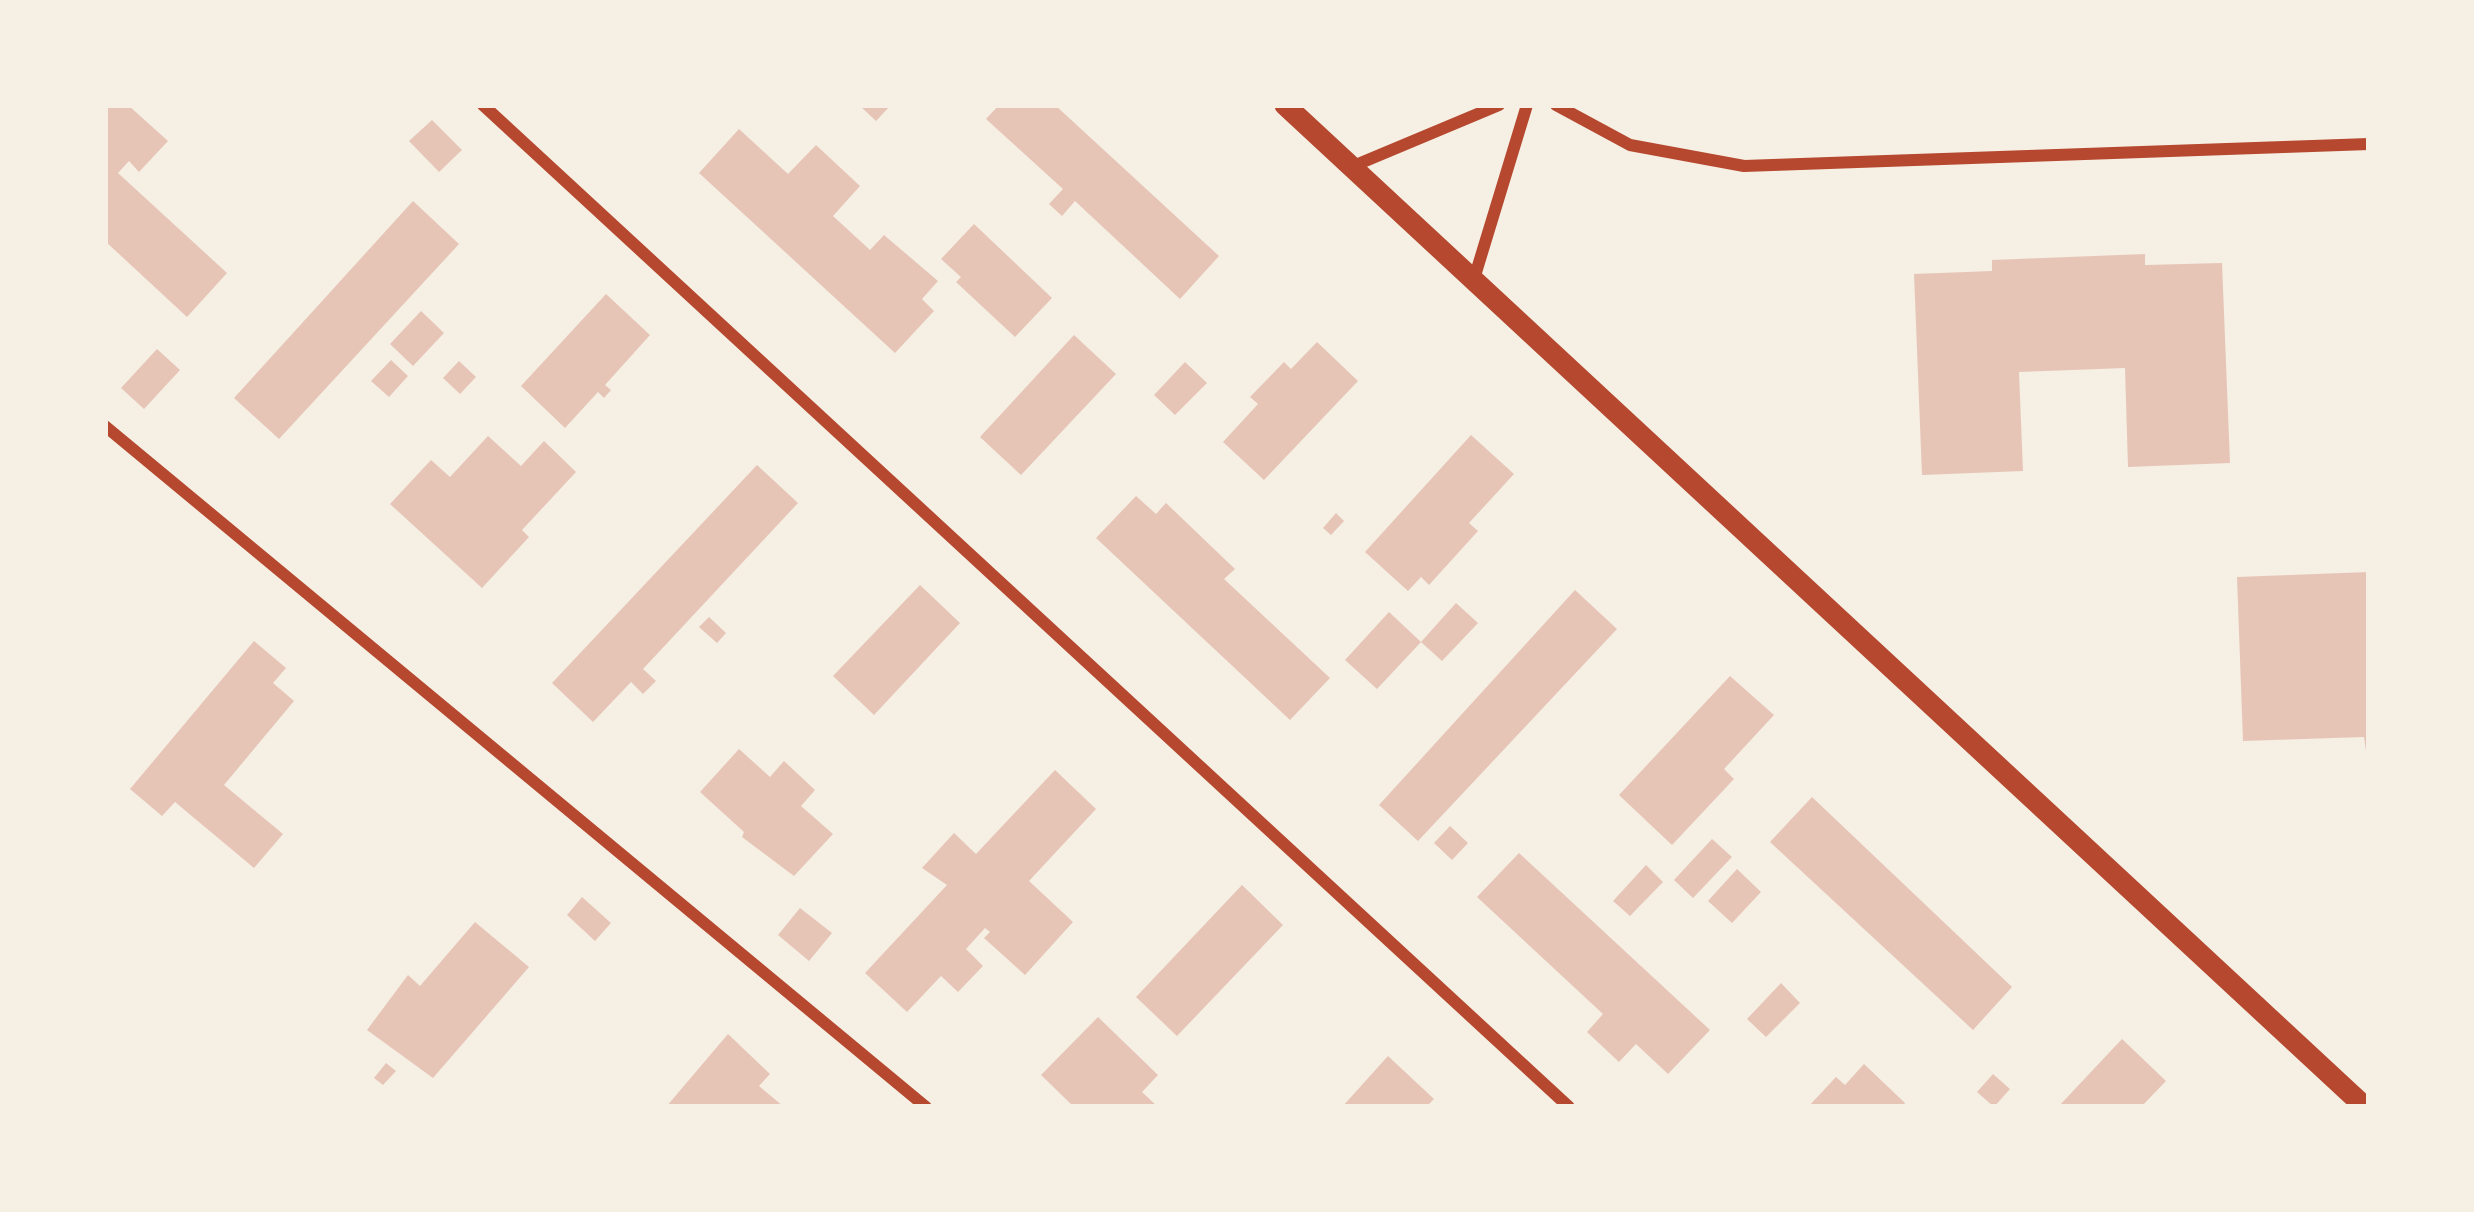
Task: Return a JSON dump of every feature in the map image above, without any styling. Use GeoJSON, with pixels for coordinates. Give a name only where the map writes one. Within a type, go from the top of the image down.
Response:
{"type":"FeatureCollection","features":[{"type":"Feature","properties":{"kind":"street"},"geometry":{"type":"LineString","coordinates":[[483,105],[1569,1107]]}},
{"type":"Feature","properties":{"kind":"street"},"geometry":{"type":"LineString","coordinates":[[1285,105],[2365,1107]]}},
{"type":"Feature","properties":{"kind":"street"},"geometry":{"type":"LineString","coordinates":[[1351,166],[1499,105]]}},
{"type":"Feature","properties":{"kind":"street"},"geometry":{"type":"LineString","coordinates":[[1474,279],[1527,105]]}},
{"type":"Feature","properties":{"kind":"street"},"geometry":{"type":"LineString","coordinates":[[1556,105],[1630,145],[1744,166],[2369,144]]}},
{"type":"Feature","properties":{"kind":"street"},"geometry":{"type":"LineString","coordinates":[[105,426],[926,1107]]}},
{"type":"Feature","properties":{"kind":"building"},"geometry":{"type":"Polygon","coordinates":[[[105,105],[128,105],[168,141],[139,172],[129,161],[118,173],[227,273],[187,317],[105,241],[105,105]]]}},
{"type":"Feature","properties":{"kind":"building"},"geometry":{"type":"Polygon","coordinates":[[[859,105],[891,105],[876,121],[859,105]]]}},
{"type":"Feature","properties":{"kind":"building"},"geometry":{"type":"Polygon","coordinates":[[[999,105],[1055,105],[1219,256],[1180,299],[1075,201],[1062,216],[1049,204],[1063,189],[986,119],[999,105]]]}},
{"type":"Feature","properties":{"kind":"building"},"geometry":{"type":"Polygon","coordinates":[[[432,120],[462,150],[439,172],[409,141],[432,120]]]}},
{"type":"Feature","properties":{"kind":"building"},"geometry":{"type":"Polygon","coordinates":[[[739,129],[788,174],[816,145],[860,186],[833,216],[870,250],[884,235],[938,281],[922,299],[934,311],[895,353],[699,173],[739,129]]]}},
{"type":"Feature","properties":{"kind":"building"},"geometry":{"type":"Polygon","coordinates":[[[413,201],[459,244],[279,439],[234,398],[413,201]]]}},
{"type":"Feature","properties":{"kind":"building"},"geometry":{"type":"Polygon","coordinates":[[[974,224],[1052,298],[1015,337],[956,282],[961,277],[941,259],[974,224]]]}},
{"type":"Feature","properties":{"kind":"building"},"geometry":{"type":"Polygon","coordinates":[[[2145,254],[2145,265],[2222,263],[2230,463],[2128,467],[2125,368],[2019,372],[2023,471],[1922,475],[1914,274],[1992,271],[1992,260],[2145,254]]]}},
{"type":"Feature","properties":{"kind":"building"},"geometry":{"type":"Polygon","coordinates":[[[606,294],[650,335],[605,385],[611,390],[604,398],[598,392],[565,428],[521,386],[606,294]]]}},
{"type":"Feature","properties":{"kind":"building"},"geometry":{"type":"Polygon","coordinates":[[[421,311],[444,333],[413,366],[390,344],[421,311]]]}},
{"type":"Feature","properties":{"kind":"building"},"geometry":{"type":"Polygon","coordinates":[[[1074,335],[1116,374],[1021,475],[980,437],[1074,335]]]}},
{"type":"Feature","properties":{"kind":"building"},"geometry":{"type":"Polygon","coordinates":[[[1317,342],[1358,381],[1264,480],[1223,442],[1258,404],[1250,397],[1284,362],[1291,369],[1317,342]]]}},
{"type":"Feature","properties":{"kind":"building"},"geometry":{"type":"Polygon","coordinates":[[[157,349],[180,370],[144,409],[121,388],[157,349]]]}},
{"type":"Feature","properties":{"kind":"building"},"geometry":{"type":"Polygon","coordinates":[[[391,360],[408,376],[389,397],[371,381],[391,360]]]}},
{"type":"Feature","properties":{"kind":"building"},"geometry":{"type":"Polygon","coordinates":[[[459,361],[476,377],[460,394],[443,378],[459,361]]]}},
{"type":"Feature","properties":{"kind":"building"},"geometry":{"type":"Polygon","coordinates":[[[1185,362],[1207,383],[1175,415],[1154,395],[1185,362]]]}},
{"type":"Feature","properties":{"kind":"building"},"geometry":{"type":"Polygon","coordinates":[[[1471,435],[1514,474],[1469,523],[1478,531],[1429,585],[1421,577],[1408,591],[1365,552],[1471,435]]]}},
{"type":"Feature","properties":{"kind":"building"},"geometry":{"type":"Polygon","coordinates":[[[488,436],[521,466],[544,441],[576,472],[522,530],[529,537],[482,588],[390,504],[431,460],[450,477],[488,436]]]}},
{"type":"Feature","properties":{"kind":"building"},"geometry":{"type":"Polygon","coordinates":[[[757,465],[798,503],[643,669],[656,681],[643,694],[631,682],[593,722],[552,683],[757,465]]]}},
{"type":"Feature","properties":{"kind":"building"},"geometry":{"type":"Polygon","coordinates":[[[1136,496],[1156,514],[1166,503],[1235,569],[1224,579],[1330,678],[1290,720],[1096,538],[1136,496]]]}},
{"type":"Feature","properties":{"kind":"building"},"geometry":{"type":"Polygon","coordinates":[[[1336,513],[1344,521],[1331,535],[1323,528],[1336,513]]]}},
{"type":"Feature","properties":{"kind":"building"},"geometry":{"type":"Polygon","coordinates":[[[2369,572],[2369,773],[2364,737],[2243,741],[2237,577],[2369,572]]]}},
{"type":"Feature","properties":{"kind":"building"},"geometry":{"type":"Polygon","coordinates":[[[920,585],[960,623],[874,715],[833,676],[920,585]]]}},
{"type":"Feature","properties":{"kind":"building"},"geometry":{"type":"Polygon","coordinates":[[[1575,590],[1617,629],[1418,841],[1379,805],[1575,590]]]}},
{"type":"Feature","properties":{"kind":"building"},"geometry":{"type":"Polygon","coordinates":[[[1456,603],[1478,623],[1442,661],[1421,642],[1456,603]]]}},
{"type":"Feature","properties":{"kind":"building"},"geometry":{"type":"Polygon","coordinates":[[[1389,612],[1421,642],[1377,689],[1345,660],[1389,612]]]}},
{"type":"Feature","properties":{"kind":"building"},"geometry":{"type":"Polygon","coordinates":[[[709,617],[726,633],[717,643],[699,627],[709,617]]]}},
{"type":"Feature","properties":{"kind":"building"},"geometry":{"type":"Polygon","coordinates":[[[254,641],[286,668],[273,683],[294,701],[224,785],[283,834],[254,868],[175,802],[162,816],[130,789],[254,641]]]}},
{"type":"Feature","properties":{"kind":"building"},"geometry":{"type":"Polygon","coordinates":[[[1730,676],[1774,715],[1724,769],[1734,779],[1672,845],[1619,795],[1730,676]]]}},
{"type":"Feature","properties":{"kind":"building"},"geometry":{"type":"Polygon","coordinates":[[[739,749],[770,777],[784,761],[815,790],[801,806],[833,834],[794,876],[742,837],[744,832],[700,792],[739,749]]]}},
{"type":"Feature","properties":{"kind":"building"},"geometry":{"type":"Polygon","coordinates":[[[1055,770],[1096,809],[1029,881],[1073,922],[1025,975],[984,938],[990,932],[985,928],[966,949],[983,966],[958,992],[941,976],[907,1012],[865,973],[947,885],[922,868],[954,833],[976,854],[1055,770]]]}},
{"type":"Feature","properties":{"kind":"building"},"geometry":{"type":"Polygon","coordinates":[[[1812,797],[2012,987],[1973,1030],[1770,842],[1812,797]]]}},
{"type":"Feature","properties":{"kind":"building"},"geometry":{"type":"Polygon","coordinates":[[[1450,826],[1468,843],[1452,860],[1434,843],[1450,826]]]}},
{"type":"Feature","properties":{"kind":"building"},"geometry":{"type":"Polygon","coordinates":[[[1712,839],[1732,857],[1693,898],[1674,880],[1712,839]]]}},
{"type":"Feature","properties":{"kind":"building"},"geometry":{"type":"Polygon","coordinates":[[[1519,853],[1710,1030],[1668,1074],[1636,1044],[1619,1062],[1587,1032],[1603,1014],[1477,897],[1519,853]]]}},
{"type":"Feature","properties":{"kind":"building"},"geometry":{"type":"Polygon","coordinates":[[[1646,865],[1663,882],[1630,916],[1613,901],[1646,865]]]}},
{"type":"Feature","properties":{"kind":"building"},"geometry":{"type":"Polygon","coordinates":[[[1737,869],[1761,892],[1732,923],[1708,901],[1737,869]]]}},
{"type":"Feature","properties":{"kind":"building"},"geometry":{"type":"Polygon","coordinates":[[[1242,885],[1283,925],[1177,1036],[1136,997],[1242,885]]]}},
{"type":"Feature","properties":{"kind":"building"},"geometry":{"type":"Polygon","coordinates":[[[582,897],[611,923],[595,941],[567,915],[582,897]]]}},
{"type":"Feature","properties":{"kind":"building"},"geometry":{"type":"Polygon","coordinates":[[[800,908],[832,933],[809,961],[778,935],[800,908]]]}},
{"type":"Feature","properties":{"kind":"building"},"geometry":{"type":"Polygon","coordinates":[[[475,922],[529,967],[433,1078],[367,1030],[408,975],[420,986],[475,922]]]}},
{"type":"Feature","properties":{"kind":"building"},"geometry":{"type":"Polygon","coordinates":[[[1781,983],[1800,1003],[1766,1037],[1747,1019],[1781,983]]]}},
{"type":"Feature","properties":{"kind":"building"},"geometry":{"type":"Polygon","coordinates":[[[1098,1017],[1158,1075],[1142,1092],[1158,1107],[1074,1107],[1041,1075],[1098,1017]]]}},
{"type":"Feature","properties":{"kind":"building"},"geometry":{"type":"Polygon","coordinates":[[[728,1034],[770,1074],[759,1086],[784,1107],[666,1107],[728,1034]]]}},
{"type":"Feature","properties":{"kind":"building"},"geometry":{"type":"Polygon","coordinates":[[[2122,1039],[2166,1081],[2141,1107],[2058,1107],[2122,1039]]]}},
{"type":"Feature","properties":{"kind":"building"},"geometry":{"type":"Polygon","coordinates":[[[1388,1056],[1434,1099],[1426,1107],[1342,1107],[1388,1056]]]}},
{"type":"Feature","properties":{"kind":"building"},"geometry":{"type":"Polygon","coordinates":[[[386,1063],[396,1071],[383,1085],[374,1078],[386,1063]]]}},
{"type":"Feature","properties":{"kind":"building"},"geometry":{"type":"Polygon","coordinates":[[[1864,1064],[1905,1103],[1902,1107],[1808,1107],[1836,1077],[1845,1085],[1864,1064]]]}},
{"type":"Feature","properties":{"kind":"building"},"geometry":{"type":"Polygon","coordinates":[[[1993,1074],[2010,1089],[1994,1107],[1977,1092],[1993,1074]]]}}]}
